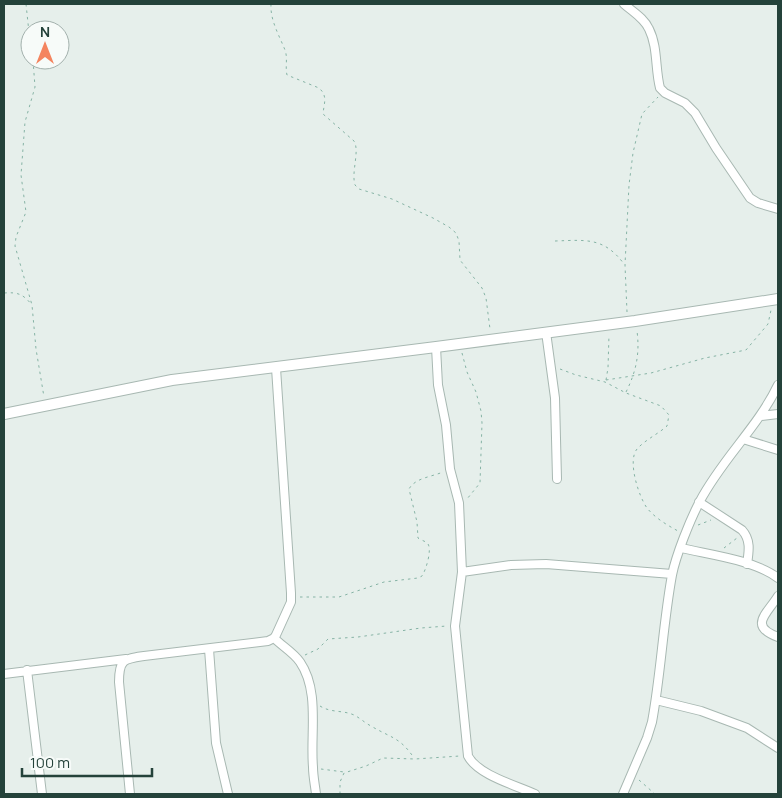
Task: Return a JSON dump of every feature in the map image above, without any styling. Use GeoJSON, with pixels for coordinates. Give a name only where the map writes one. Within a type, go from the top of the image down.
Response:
{"type":"FeatureCollection","features":[{"type":"Feature","properties":{"kind":"street"},"geometry":{"type":"LineString","coordinates":[[624,4],[641,18],[649,28],[653,39],[660,88],[665,93],[685,103],[695,113],[750,198],[758,203],[778,209]]}},
{"type":"Feature","properties":{"kind":"street"},"geometry":{"type":"LineString","coordinates":[[4,414],[172,380],[491,340],[776,299]]}},
{"type":"Feature","properties":{"kind":"street"},"geometry":{"type":"LineString","coordinates":[[546,332],[556,420],[558,479]]}},
{"type":"Feature","properties":{"kind":"street"},"geometry":{"type":"LineString","coordinates":[[436,347],[438,385],[446,425],[450,469],[460,512],[462,572],[455,626],[468,756],[472,764],[480,770],[534,794]]}},
{"type":"Feature","properties":{"kind":"street"},"geometry":{"type":"LineString","coordinates":[[4,674],[263,642],[274,638],[288,609],[291,597],[276,368]]}},
{"type":"Feature","properties":{"kind":"street"},"geometry":{"type":"LineString","coordinates":[[622,794],[647,738],[656,700],[672,574],[687,532],[700,502],[716,474],[761,416],[778,385]]}},
{"type":"Feature","properties":{"kind":"street"},"geometry":{"type":"LineString","coordinates":[[761,416],[778,414]]}},
{"type":"Feature","properties":{"kind":"street"},"geometry":{"type":"LineString","coordinates":[[743,439],[778,450]]}},
{"type":"Feature","properties":{"kind":"street"},"geometry":{"type":"LineString","coordinates":[[700,502],[742,530],[747,536],[749,544],[747,564]]}},
{"type":"Feature","properties":{"kind":"street"},"geometry":{"type":"LineString","coordinates":[[681,548],[747,564],[778,578]]}},
{"type":"Feature","properties":{"kind":"street"},"geometry":{"type":"LineString","coordinates":[[462,572],[511,565],[546,564],[672,574]]}},
{"type":"Feature","properties":{"kind":"street"},"geometry":{"type":"LineString","coordinates":[[778,596],[762,620],[764,630],[778,637]]}},
{"type":"Feature","properties":{"kind":"street"},"geometry":{"type":"LineString","coordinates":[[274,638],[298,660],[305,671],[310,685],[313,767],[316,794]]}},
{"type":"Feature","properties":{"kind":"street"},"geometry":{"type":"LineString","coordinates":[[209,649],[216,743],[228,794]]}},
{"type":"Feature","properties":{"kind":"street"},"geometry":{"type":"LineString","coordinates":[[127,659],[122,663],[119,682],[130,794]]}},
{"type":"Feature","properties":{"kind":"street"},"geometry":{"type":"LineString","coordinates":[[27,670],[42,794]]}},
{"type":"Feature","properties":{"kind":"street"},"geometry":{"type":"LineString","coordinates":[[656,700],[701,711],[747,728],[778,748]]}},
{"type":"Feature","properties":{"kind":"path"},"geometry":{"type":"LineString","coordinates":[[26,4],[28,20]]}},
{"type":"Feature","properties":{"kind":"path"},"geometry":{"type":"LineString","coordinates":[[270,4],[271,16],[286,52],[285,68],[287,75],[319,88],[323,92],[326,100],[323,114],[357,145],[355,186],[359,189],[392,199],[433,218],[449,227],[456,234],[459,241],[460,260],[482,288],[486,298],[491,340]]}},
{"type":"Feature","properties":{"kind":"path"},"geometry":{"type":"LineString","coordinates":[[34,70],[35,87],[25,122],[21,175],[26,212],[16,237],[15,246],[32,306],[36,349],[46,406]]}},
{"type":"Feature","properties":{"kind":"path"},"geometry":{"type":"LineString","coordinates":[[626,393],[634,376],[638,349],[631,321],[625,265],[629,185],[636,132],[642,114],[653,101],[665,93]]}},
{"type":"Feature","properties":{"kind":"path"},"geometry":{"type":"LineString","coordinates":[[555,241],[586,240],[599,243],[612,250],[625,265]]}},
{"type":"Feature","properties":{"kind":"path"},"geometry":{"type":"LineString","coordinates":[[4,293],[17,292],[24,295],[32,306]]}},
{"type":"Feature","properties":{"kind":"path"},"geometry":{"type":"LineString","coordinates":[[606,381],[746,350],[768,324],[776,299]]}},
{"type":"Feature","properties":{"kind":"path"},"geometry":{"type":"LineString","coordinates":[[606,381],[609,324]]}},
{"type":"Feature","properties":{"kind":"path"},"geometry":{"type":"LineString","coordinates":[[460,512],[469,496],[479,485],[482,423],[479,402],[466,366],[461,344]]}},
{"type":"Feature","properties":{"kind":"path"},"geometry":{"type":"LineString","coordinates":[[550,364],[576,375],[606,381],[626,393],[661,406],[669,415],[667,426],[636,450],[633,457],[633,468],[640,496],[646,507],[654,515],[687,532],[721,516]]}},
{"type":"Feature","properties":{"kind":"path"},"geometry":{"type":"LineString","coordinates":[[291,597],[339,597],[384,582],[422,576],[428,562],[429,546],[418,538],[417,522],[409,489],[412,484],[422,479],[450,469]]}},
{"type":"Feature","properties":{"kind":"path"},"geometry":{"type":"LineString","coordinates":[[710,554],[728,546],[742,530]]}},
{"type":"Feature","properties":{"kind":"path"},"geometry":{"type":"LineString","coordinates":[[298,660],[318,649],[328,639],[455,626]]}},
{"type":"Feature","properties":{"kind":"path"},"geometry":{"type":"LineString","coordinates":[[312,700],[324,709],[354,715],[394,737],[406,746],[415,759]]}},
{"type":"Feature","properties":{"kind":"path"},"geometry":{"type":"LineString","coordinates":[[313,767],[344,772],[366,766],[384,758],[415,759],[468,756]]}},
{"type":"Feature","properties":{"kind":"path"},"geometry":{"type":"LineString","coordinates":[[340,794],[340,782],[344,772]]}},
{"type":"Feature","properties":{"kind":"path"},"geometry":{"type":"LineString","coordinates":[[632,774],[655,794]]}}]}
